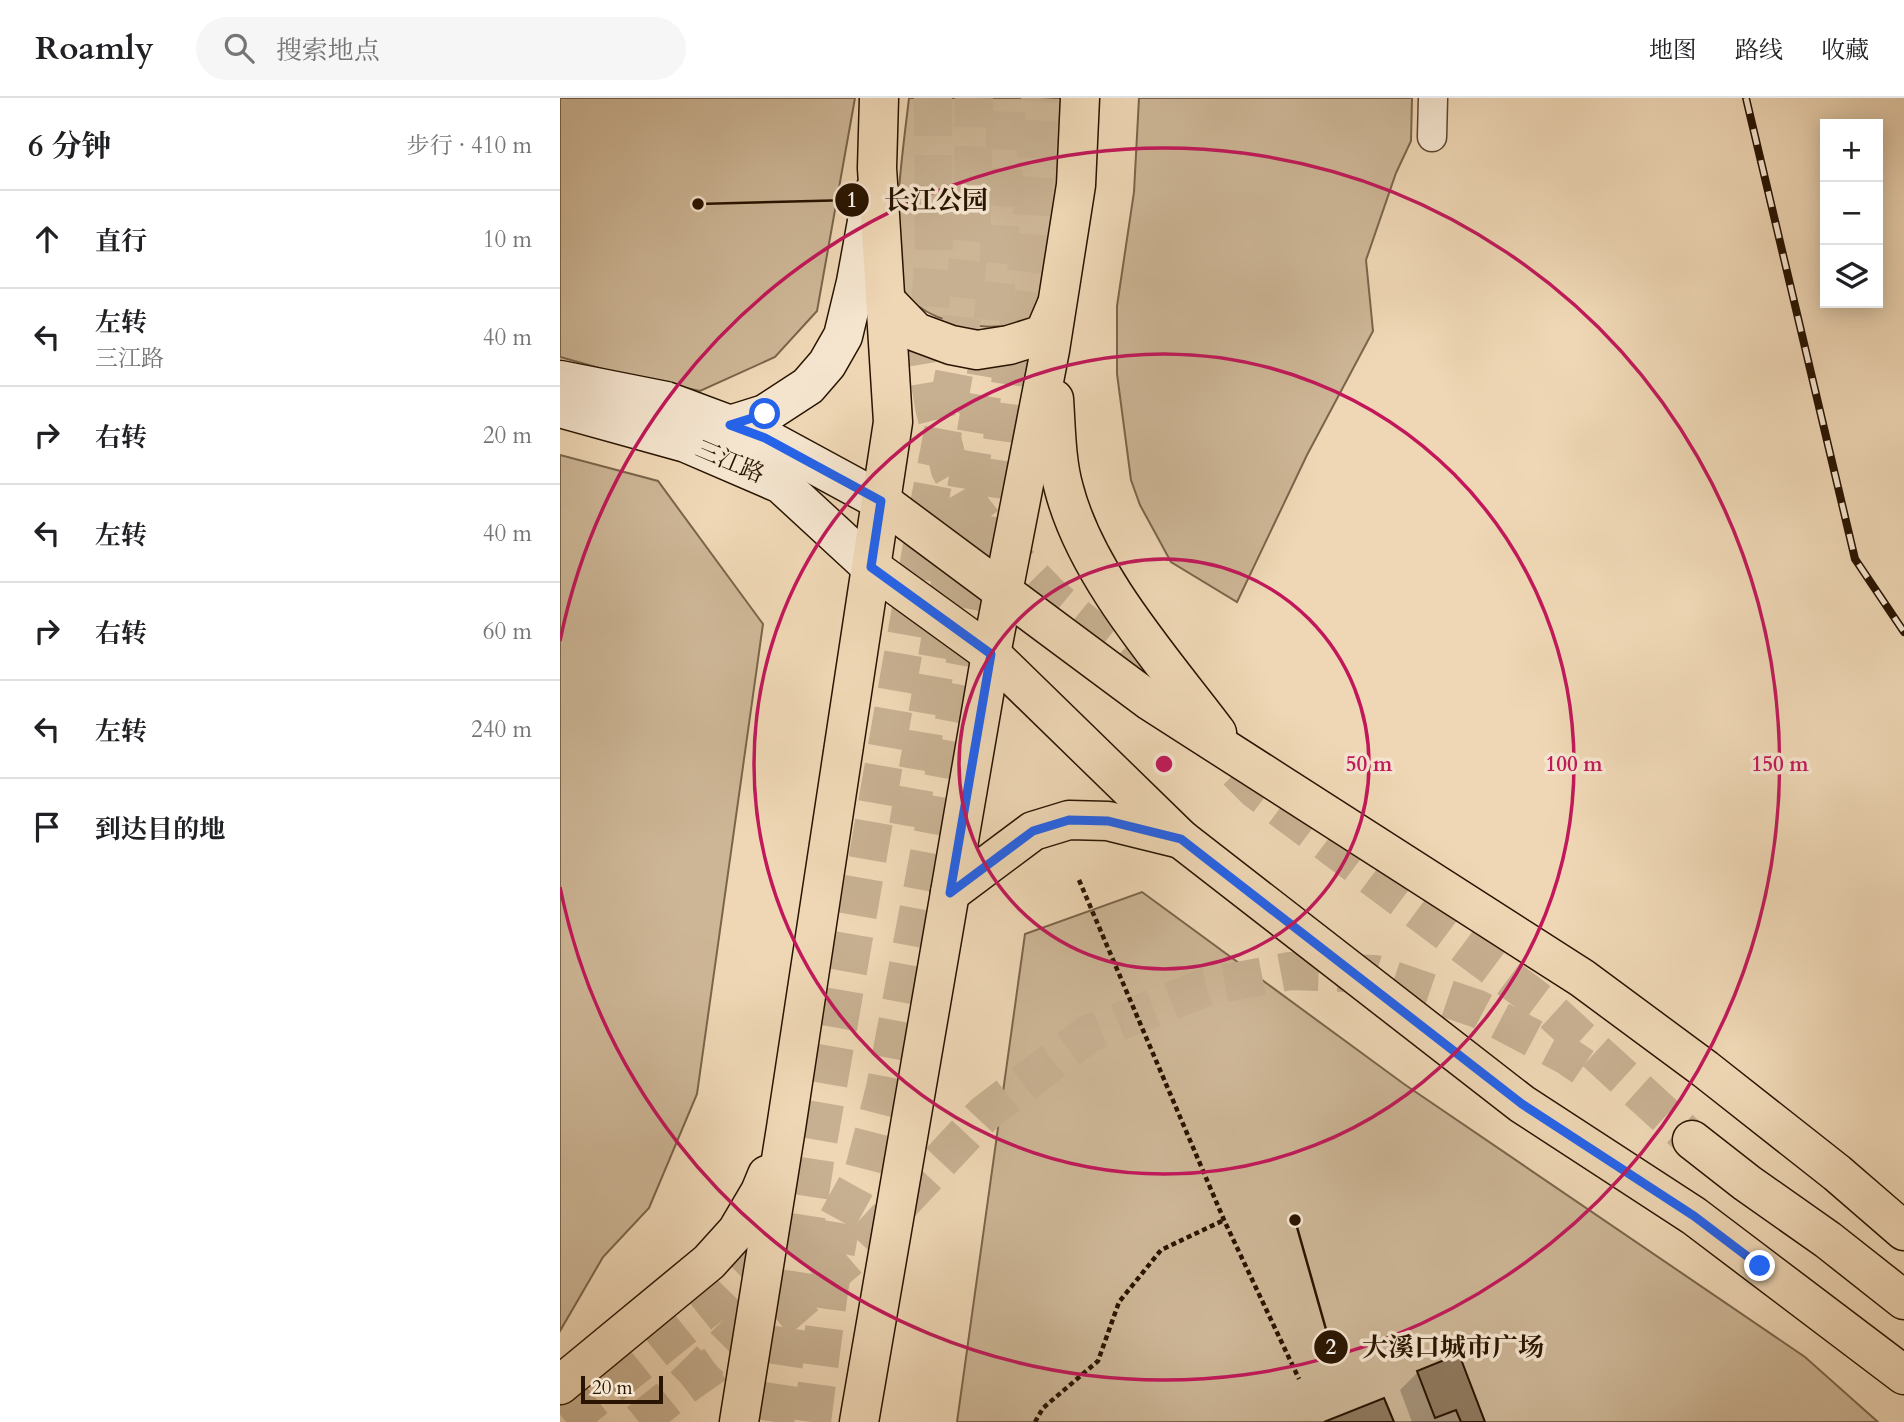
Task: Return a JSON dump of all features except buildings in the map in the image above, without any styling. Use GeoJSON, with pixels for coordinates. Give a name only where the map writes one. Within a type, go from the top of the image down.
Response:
{"type":"FeatureCollection","features":[{"type":"Feature","properties":{"kind":"main road"},"geometry":{"type":"LineString","coordinates":[[739,1422],[893,422],[877,168],[879,98]]}},
{"type":"Feature","properties":{"kind":"main road"},"geometry":{"type":"LineString","coordinates":[[859,1422],[991,654],[1005,594],[1050,350],[1076,184],[1080,98]]}},
{"type":"Feature","properties":{"kind":"main road"},"geometry":{"type":"LineString","coordinates":[[730,425],[765,414],[808,386],[827,365],[843,336],[877,168]]}},
{"type":"Feature","properties":{"kind":"main road"},"geometry":{"type":"LineString","coordinates":[[885,300],[916,332],[951,345],[977,350],[1009,345],[1044,334],[1057,302]]}},
{"type":"Feature","properties":{"kind":"main road"},"geometry":{"type":"LineString","coordinates":[[1050,350],[1063,488],[1079,533],[1126,612],[1233,754]]}},
{"type":"Feature","properties":{"kind":"main road","name":"三江路"},"geometry":{"type":"LineString","coordinates":[[560,380],[666,401],[765,438],[881,501]]}},
{"type":"Feature","properties":{"kind":"main road","name":"三江路"},"geometry":{"type":"LineString","coordinates":[[560,408],[686,443],[781,484],[871,567]]}},
{"type":"Feature","properties":{"kind":"main road"},"geometry":{"type":"LineString","coordinates":[[881,501],[1150,701],[1582,978],[1727,1086],[1837,1173],[1904,1231]]}},
{"type":"Feature","properties":{"kind":"main road"},"geometry":{"type":"LineString","coordinates":[[871,567],[991,654],[1181,839],[1522,1104],[1694,1216],[1904,1375]]}},
{"type":"Feature","properties":{"kind":"main road"},"geometry":{"type":"LineString","coordinates":[[950,893],[1033,831],[1069,820],[1108,821],[1181,839]]}},
{"type":"Feature","properties":{"kind":"main road"},"geometry":{"type":"LineString","coordinates":[[560,1385],[709,1262],[737,1231],[760,1192],[786,1128]]}},
{"type":"Feature","properties":{"kind":"main road"},"geometry":{"type":"LineString","coordinates":[[1692,1140],[1828,1240],[1904,1300]]}},
{"type":"Feature","properties":{"kind":"street"},"geometry":{"type":"LineString","coordinates":[[1432,137],[1433,98]]}},
{"type":"Feature","properties":{"kind":"path"},"geometry":{"type":"LineString","coordinates":[[1079,880],[1224,1220],[1299,1379]]}},
{"type":"Feature","properties":{"kind":"path"},"geometry":{"type":"LineString","coordinates":[[1035,1422],[1043,1408],[1098,1361],[1119,1302],[1161,1250],[1224,1220]]}},
{"type":"Feature","properties":{"kind":"shaded area"},"geometry":{"type":"Polygon","coordinates":[[[560,98],[855,98],[817,311],[775,357],[700,391],[621,374],[560,357],[560,98]]]}},
{"type":"Feature","properties":{"kind":"shaded area"},"geometry":{"type":"Polygon","coordinates":[[[909,98],[1072,98],[1046,286],[1027,314],[1013,324],[993,327],[968,325],[937,317],[918,306],[903,290],[898,276],[896,228],[909,98]]]}},
{"type":"Feature","properties":{"kind":"shaded area"},"geometry":{"type":"Polygon","coordinates":[[[1139,98],[1412,98],[1411,141],[1396,173],[1366,260],[1373,331],[1307,455],[1237,602],[1171,562],[1140,505],[1131,480],[1117,374],[1117,306],[1134,192],[1139,98]]]}},
{"type":"Feature","properties":{"kind":"shaded area"},"geometry":{"type":"Polygon","coordinates":[[[560,455],[658,481],[763,624],[697,1094],[649,1208],[603,1257],[560,1331],[560,455]]]}},
{"type":"Feature","properties":{"kind":"shaded area"},"geometry":{"type":"Polygon","coordinates":[[[1142,892],[1404,1084],[1805,1357],[1878,1422],[957,1422],[1025,934],[1142,892]]]}},
{"type":"Feature","properties":{"kind":"tunnel"},"geometry":{"type":"LineString","coordinates":[[933,98],[934,255],[926,359],[934,407],[950,470],[972,508],[1001,545],[1050,595],[1106,641],[1157,692]]}},
{"type":"Feature","properties":{"kind":"tunnel"},"geometry":{"type":"LineString","coordinates":[[775,1422],[816,1155],[930,499],[958,353],[972,220],[974,98]]}},
{"type":"Feature","properties":{"kind":"tunnel"},"geometry":{"type":"LineString","coordinates":[[908,826],[989,356],[999,256],[1007,98]]}},
{"type":"Feature","properties":{"kind":"tunnel"},"geometry":{"type":"LineString","coordinates":[[639,1422],[684,1386],[780,1290],[828,1237],[863,1173],[885,1088],[988,539],[1030,243],[1040,98]]}},
{"type":"Feature","properties":{"kind":"tunnel"},"geometry":{"type":"LineString","coordinates":[[1237,771],[1256,790],[1544,1005],[1692,1140]]}},
{"type":"Feature","properties":{"kind":"tunnel"},"geometry":{"type":"LineString","coordinates":[[684,1386],[773,1324],[852,1256],[984,1114],[1088,1034],[1206,987],[1290,971],[1375,974],[1478,1009],[1567,1056],[1595,1075]]}},
{"type":"Feature","properties":{"kind":"tunnel"},"geometry":{"type":"LineString","coordinates":[[812,1422],[841,1223]]}},
{"type":"Feature","properties":{"kind":"tunnel"},"geometry":{"type":"LineString","coordinates":[[566,1422],[725,1294],[765,1253],[778,1235]]}},
{"type":"Feature","properties":{"kind":"railway"},"geometry":{"type":"LineString","coordinates":[[1746,98],[1855,559],[1904,632]]}},
{"type":"Feature","properties":{"kind":"place","name":"长江公园"},"geometry":{"type":"Point","coordinates":[698,204]}},
{"type":"Feature","properties":{"kind":"place","name":"大溪口城市广场"},"geometry":{"type":"Point","coordinates":[1295,1220]}},
{"type":"Feature","properties":{"kind":"route"},"geometry":{"type":"LineString","coordinates":[[765,414],[730,425],[765,438],[881,501],[871,567],[991,654],[950,893],[1033,831],[1069,820],[1108,821],[1181,839],[1522,1104],[1694,1216],[1760,1266]]}}]}
